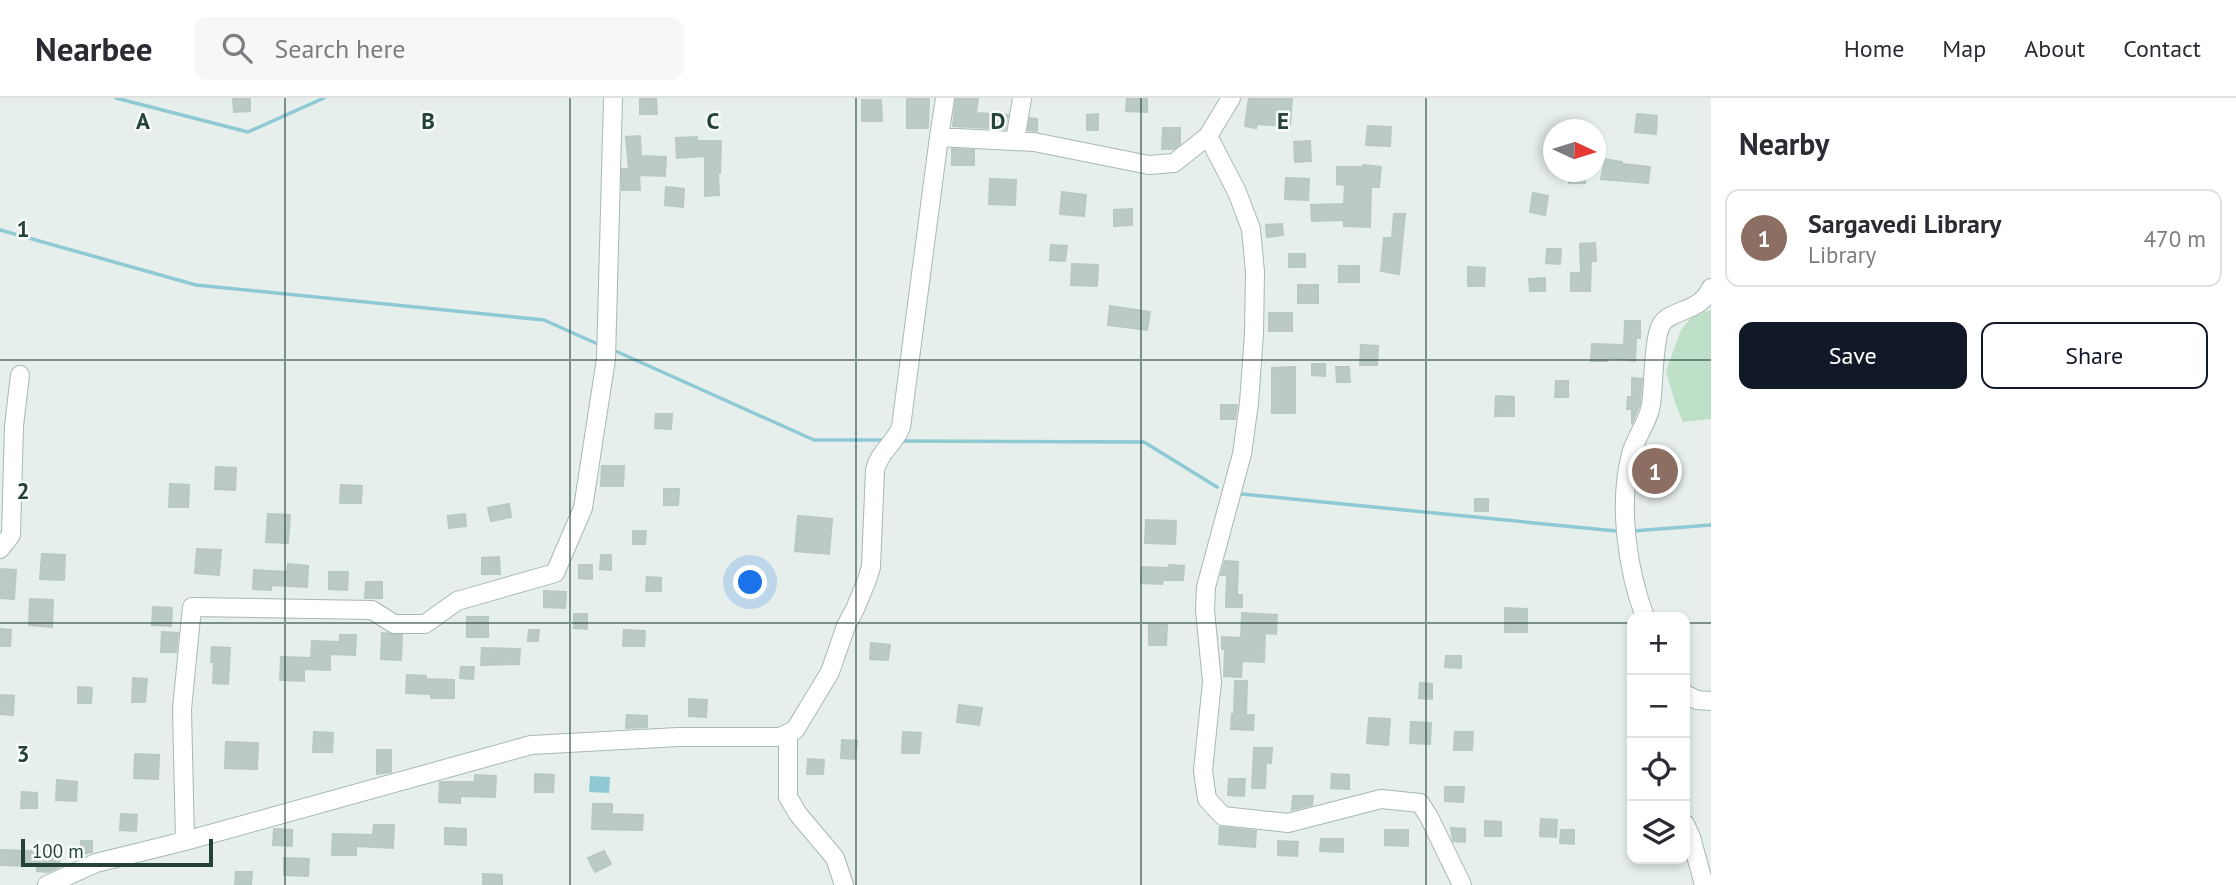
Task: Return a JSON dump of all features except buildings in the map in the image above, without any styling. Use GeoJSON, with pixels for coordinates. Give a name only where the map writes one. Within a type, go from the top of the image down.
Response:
{"type":"FeatureCollection","features":[{"type":"Feature","properties":{"kind":"street"},"geometry":{"type":"LineString","coordinates":[[185,841],[182,709],[192,607],[372,610],[394,624],[425,624],[457,601],[555,573],[583,508],[606,349],[612,98]]}},
{"type":"Feature","properties":{"kind":"street"},"geometry":{"type":"LineString","coordinates":[[47,885],[96,863],[531,745],[678,737],[780,737],[795,730],[830,672],[871,567],[875,470],[877,460],[898,435],[946,98]]}},
{"type":"Feature","properties":{"kind":"street"},"geometry":{"type":"LineString","coordinates":[[1015,141],[1022,98]]}},
{"type":"Feature","properties":{"kind":"street"},"geometry":{"type":"LineString","coordinates":[[939,137],[1034,142],[1149,165],[1174,163],[1208,136],[1231,98]]}},
{"type":"Feature","properties":{"kind":"street"},"geometry":{"type":"LineString","coordinates":[[1208,136],[1237,191],[1251,229],[1255,272],[1249,403],[1242,454],[1206,587],[1205,610],[1212,682],[1203,771],[1207,799],[1223,816],[1288,823],[1381,799],[1420,803],[1462,885]]}},
{"type":"Feature","properties":{"kind":"street"},"geometry":{"type":"LineString","coordinates":[[1644,612],[1627,545],[1626,504],[1631,456],[1636,440],[1647,421],[1662,324],[1700,304],[1711,288]]}},
{"type":"Feature","properties":{"kind":"street"},"geometry":{"type":"LineString","coordinates":[[0,549],[11,536],[14,426],[20,374]]}},
{"type":"Feature","properties":{"kind":"street"},"geometry":{"type":"LineString","coordinates":[[1690,697],[1711,701]]}},
{"type":"Feature","properties":{"kind":"street"},"geometry":{"type":"LineString","coordinates":[[788,733],[788,797],[798,814],[835,858],[844,885]]}},
{"type":"Feature","properties":{"kind":"street"},"geometry":{"type":"LineString","coordinates":[[1690,835],[1704,885]]}},
{"type":"Feature","properties":{"kind":"green space"},"geometry":{"type":"Polygon","coordinates":[[[1711,310],[1711,419],[1683,422],[1666,371],[1681,330],[1695,313],[1711,310]]]}},
{"type":"Feature","properties":{"kind":"water"},"geometry":{"type":"Polygon","coordinates":[[[590,776],[610,777],[609,793],[589,792],[590,776]]]}},
{"type":"Feature","properties":{"kind":"waterway"},"geometry":{"type":"LineString","coordinates":[[116,98],[248,132],[324,98]]}},
{"type":"Feature","properties":{"kind":"waterway"},"geometry":{"type":"LineString","coordinates":[[0,230],[196,285],[544,320],[600,345]]}},
{"type":"Feature","properties":{"kind":"waterway"},"geometry":{"type":"LineString","coordinates":[[611,349],[814,440],[885,440]]}},
{"type":"Feature","properties":{"kind":"waterway"},"geometry":{"type":"LineString","coordinates":[[899,441],[1144,442],[1217,487]]}},
{"type":"Feature","properties":{"kind":"waterway"},"geometry":{"type":"LineString","coordinates":[[1242,494],[1616,531]]}},
{"type":"Feature","properties":{"kind":"waterway"},"geometry":{"type":"LineString","coordinates":[[1633,531],[1711,525]]}},
{"type":"Feature","properties":{"kind":"place","name":"Sargavedi Library"},"geometry":{"type":"Point","coordinates":[1655,471]}}]}
